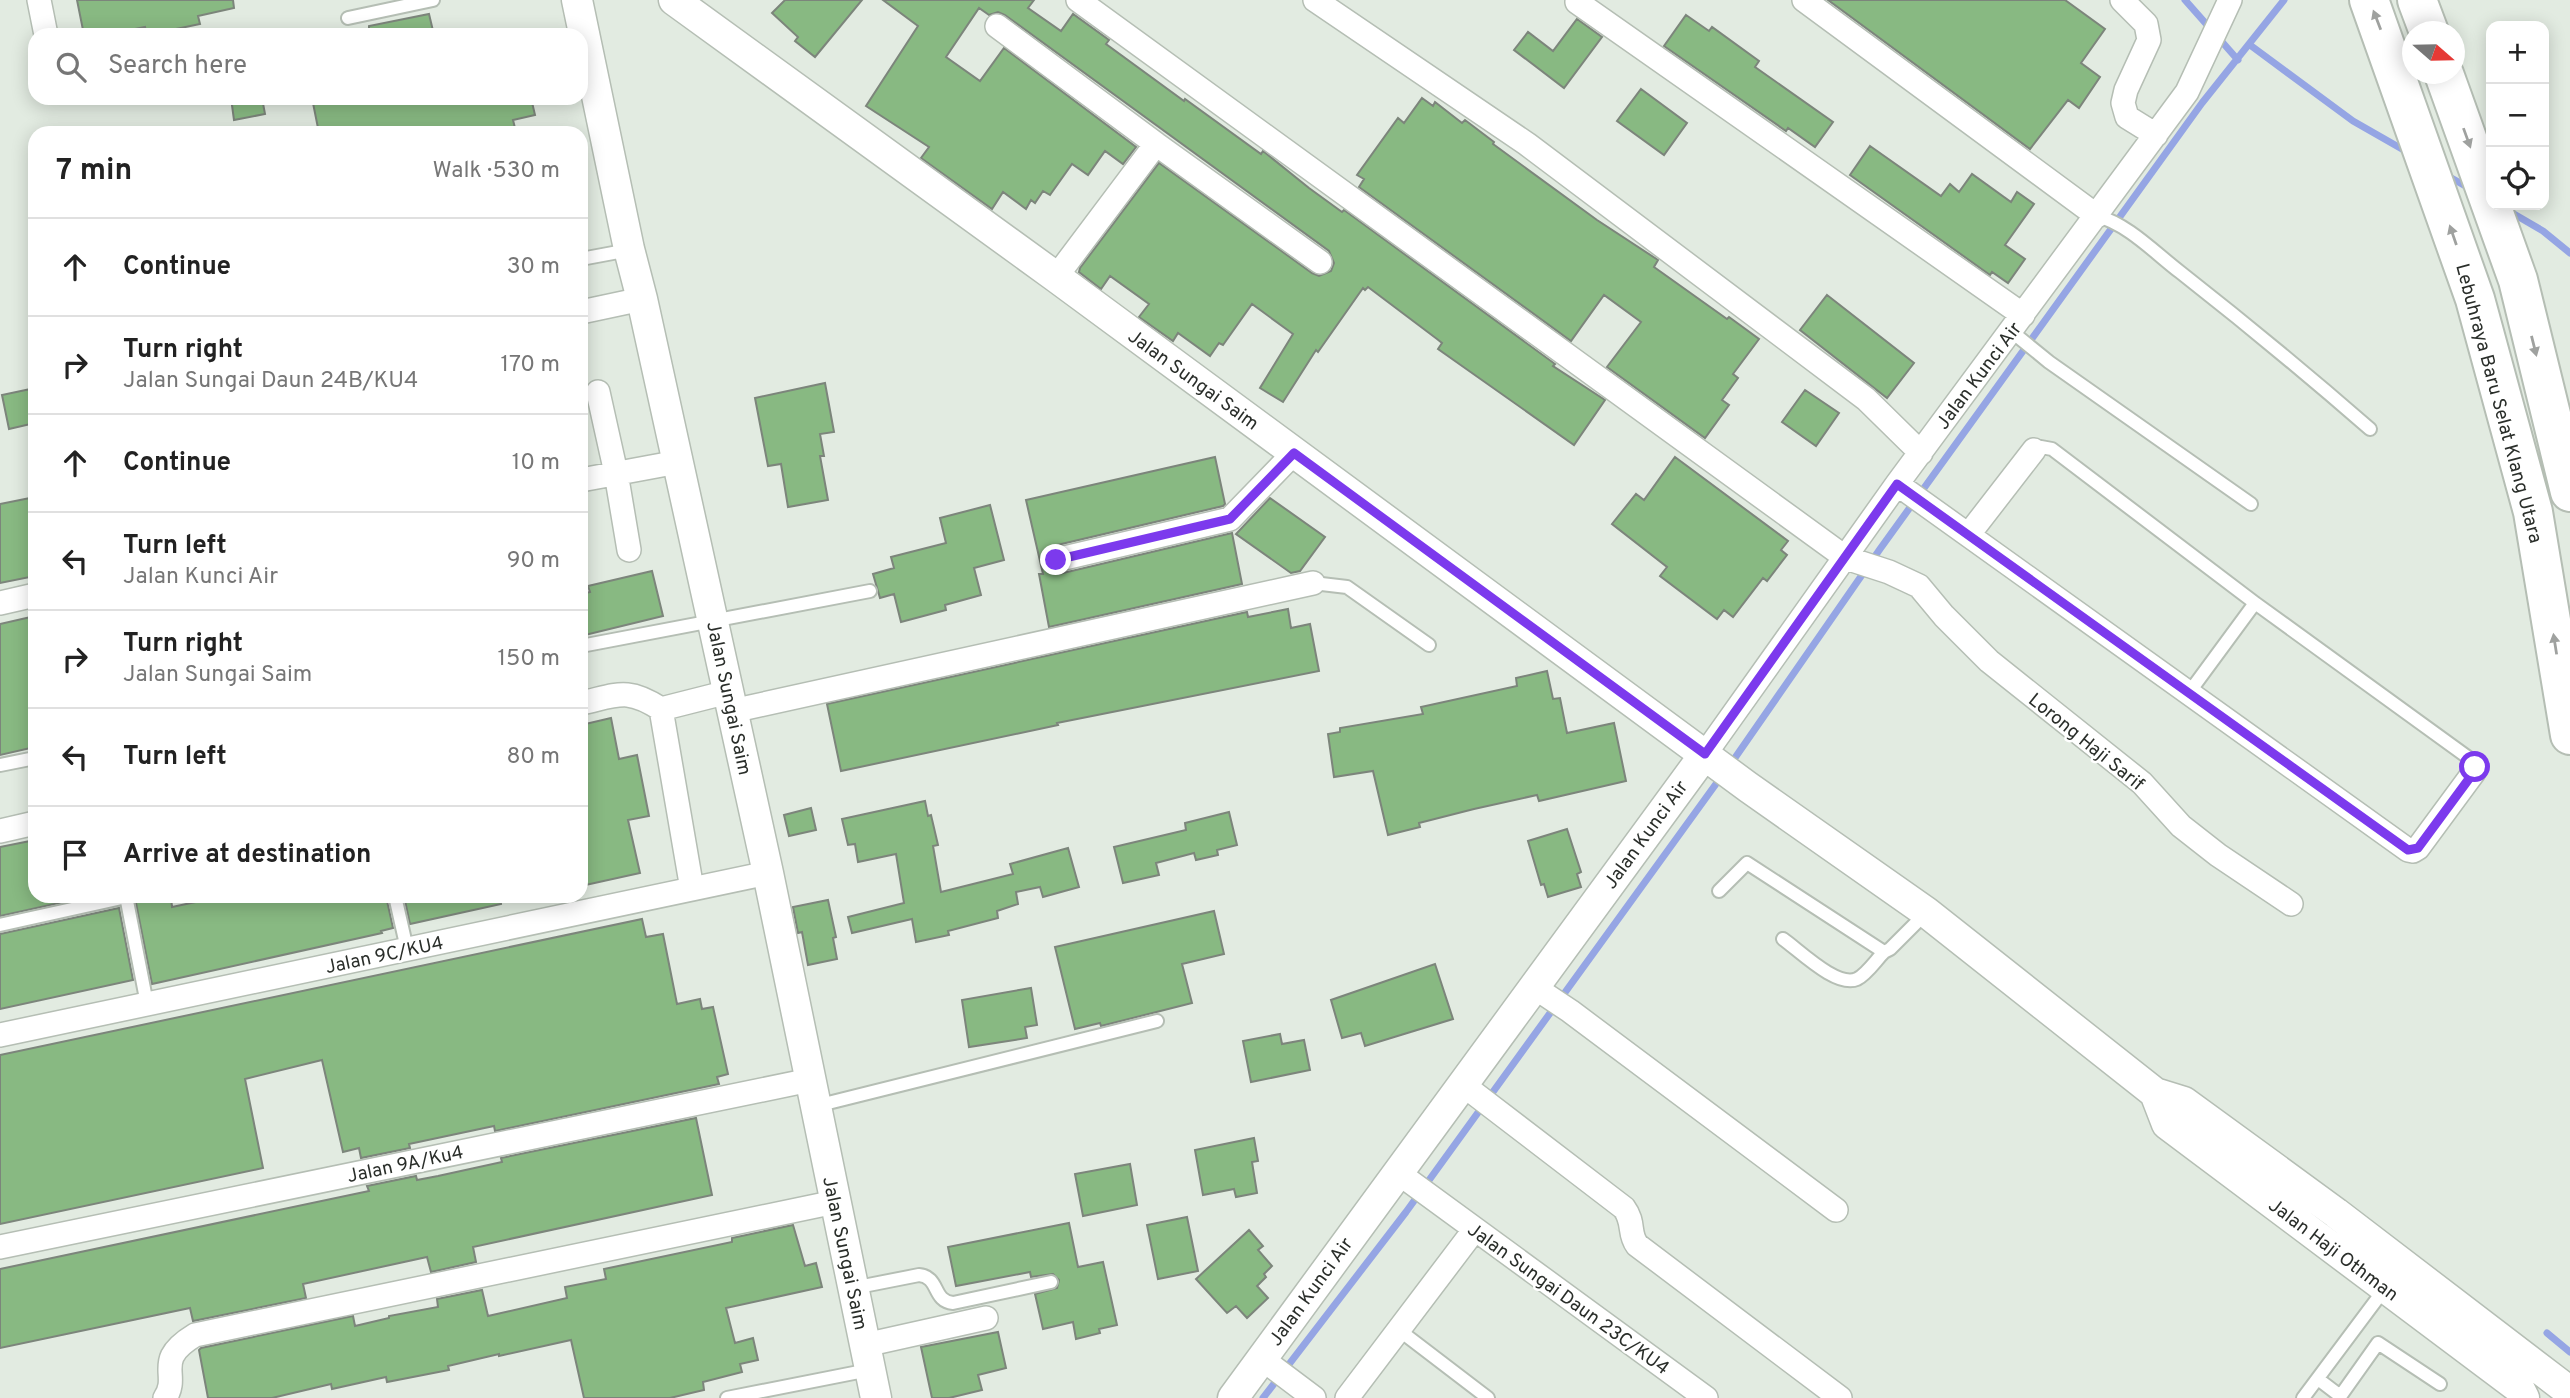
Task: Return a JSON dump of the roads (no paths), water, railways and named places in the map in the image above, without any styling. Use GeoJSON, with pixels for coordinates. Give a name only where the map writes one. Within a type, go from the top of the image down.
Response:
{"type":"FeatureCollection","features":[{"type":"Feature","properties":{"kind":"highway","name":"Lebuhraya Baru Selat Klang Utara"},"geometry":{"type":"LineString","coordinates":[[2369,0],[2475,299],[2533,512],[2570,736]]}},
{"type":"Feature","properties":{"kind":"highway"},"geometry":{"type":"LineString","coordinates":[[2417,0],[2425,21]]}},
{"type":"Feature","properties":{"kind":"highway"},"geometry":{"type":"LineString","coordinates":[[2448,84],[2518,280],[2570,492]]}},
{"type":"Feature","properties":{"kind":"street"},"geometry":{"type":"LineString","coordinates":[[39,0],[45,28]]}},
{"type":"Feature","properties":{"kind":"street","name":"Jalan Sungai Saim"},"geometry":{"type":"LineString","coordinates":[[577,0],[583,28]]}},
{"type":"Feature","properties":{"kind":"street","name":"Jalan Sungai Saim"},"geometry":{"type":"LineString","coordinates":[[674,0],[1056,277],[1748,787],[1926,912],[2155,1093]]}},
{"type":"Feature","properties":{"kind":"street","name":"Lorong Haji Sarif"},"geometry":{"type":"LineString","coordinates":[[1078,0],[1854,561],[1889,572],[1919,586],[1944,616],[1989,661],[2142,783],[2181,826],[2218,855],[2291,904]]}},
{"type":"Feature","properties":{"kind":"street"},"geometry":{"type":"LineString","coordinates":[[1315,0],[1538,152],[1867,399],[1921,453]]}},
{"type":"Feature","properties":{"kind":"street"},"geometry":{"type":"LineString","coordinates":[[1804,0],[2104,218]]}},
{"type":"Feature","properties":{"kind":"street"},"geometry":{"type":"LineString","coordinates":[[2122,0],[2146,24],[2149,40],[2123,103],[2127,117],[2157,135]]}},
{"type":"Feature","properties":{"kind":"street","name":"Jalan Kunci Air"},"geometry":{"type":"LineString","coordinates":[[1233,1398],[1268,1363],[1404,1177],[1477,1096],[1549,997],[1709,757],[1904,489],[1921,453],[2104,218],[2187,92],[2230,0]]}},
{"type":"Feature","properties":{"kind":"street"},"geometry":{"type":"LineString","coordinates":[[1577,2],[2019,329]]}},
{"type":"Feature","properties":{"kind":"street"},"geometry":{"type":"LineString","coordinates":[[997,26],[1320,262]]}},
{"type":"Feature","properties":{"kind":"street","name":"Jalan Sungai Saim"},"geometry":{"type":"LineString","coordinates":[[588,53],[629,250],[768,873],[870,1371]]}},
{"type":"Feature","properties":{"kind":"street"},"geometry":{"type":"LineString","coordinates":[[1056,277],[1156,144]]}},
{"type":"Feature","properties":{"kind":"street"},"geometry":{"type":"LineString","coordinates":[[588,311],[642,299]]}},
{"type":"Feature","properties":{"kind":"street"},"geometry":{"type":"LineString","coordinates":[[598,392],[629,550]]}},
{"type":"Feature","properties":{"kind":"street"},"geometry":{"type":"LineString","coordinates":[[1969,534],[2034,450]]}},
{"type":"Feature","properties":{"kind":"street"},"geometry":{"type":"LineString","coordinates":[[1056,560],[1230,519],[1294,453]]}},
{"type":"Feature","properties":{"kind":"street"},"geometry":{"type":"LineString","coordinates":[[588,479],[678,462]]}},
{"type":"Feature","properties":{"kind":"street"},"geometry":{"type":"LineString","coordinates":[[1904,489],[2408,850],[2418,848],[2474,772]]}},
{"type":"Feature","properties":{"kind":"street"},"geometry":{"type":"LineString","coordinates":[[588,701],[618,695],[637,695],[661,709],[730,701],[1313,583]]}},
{"type":"Feature","properties":{"kind":"street"},"geometry":{"type":"LineString","coordinates":[[0,603],[28,597]]}},
{"type":"Feature","properties":{"kind":"street"},"geometry":{"type":"LineString","coordinates":[[661,709],[692,889]]}},
{"type":"Feature","properties":{"kind":"street"},"geometry":{"type":"LineString","coordinates":[[0,831],[28,825]]}},
{"type":"Feature","properties":{"kind":"street","name":"Jalan 9C/KU4"},"geometry":{"type":"LineString","coordinates":[[0,1035],[768,873]]}},
{"type":"Feature","properties":{"kind":"street"},"geometry":{"type":"LineString","coordinates":[[1549,997],[1836,1210]]}},
{"type":"Feature","properties":{"kind":"street","name":"Jalan 9A/Ku4"},"geometry":{"type":"LineString","coordinates":[[0,1247],[813,1093]]}},
{"type":"Feature","properties":{"kind":"street"},"geometry":{"type":"LineString","coordinates":[[2155,1093],[2184,1102],[2336,1213],[2570,1392]]}},
{"type":"Feature","properties":{"kind":"street","name":"Jalan Haji Othman"},"geometry":{"type":"LineString","coordinates":[[2155,1093],[2167,1124],[2519,1388],[2524,1398]]}},
{"type":"Feature","properties":{"kind":"street"},"geometry":{"type":"LineString","coordinates":[[1477,1096],[1624,1208],[1631,1217],[1633,1241],[1637,1245],[1840,1398]]}},
{"type":"Feature","properties":{"kind":"street","name":"Jalan Sungai Daun 23C/KU4"},"geometry":{"type":"LineString","coordinates":[[1404,1177],[1706,1398]]}},
{"type":"Feature","properties":{"kind":"street"},"geometry":{"type":"LineString","coordinates":[[165,1398],[169,1392],[169,1366],[176,1346],[195,1335],[835,1202]]}},
{"type":"Feature","properties":{"kind":"street"},"geometry":{"type":"LineString","coordinates":[[1347,1398],[1475,1229]]}},
{"type":"Feature","properties":{"kind":"street"},"geometry":{"type":"LineString","coordinates":[[870,1371],[986,1318]]}},
{"type":"Feature","properties":{"kind":"street"},"geometry":{"type":"LineString","coordinates":[[1268,1363],[1305,1391]]}},
{"type":"Feature","properties":{"kind":"lane"},"geometry":{"type":"LineString","coordinates":[[348,18],[433,0]]}},
{"type":"Feature","properties":{"kind":"lane"},"geometry":{"type":"LineString","coordinates":[[2104,218],[2141,242],[2274,345],[2371,429]]}},
{"type":"Feature","properties":{"kind":"lane"},"geometry":{"type":"LineString","coordinates":[[588,258],[629,250]]}},
{"type":"Feature","properties":{"kind":"lane"},"geometry":{"type":"LineString","coordinates":[[2019,329],[2049,362],[2251,503]]}},
{"type":"Feature","properties":{"kind":"lane"},"geometry":{"type":"LineString","coordinates":[[2034,450],[2041,447],[2052,449],[2255,603],[2473,761],[2474,772]]}},
{"type":"Feature","properties":{"kind":"lane"},"geometry":{"type":"LineString","coordinates":[[1313,583],[1347,587],[1429,645]]}},
{"type":"Feature","properties":{"kind":"lane"},"geometry":{"type":"LineString","coordinates":[[588,645],[870,592]]}},
{"type":"Feature","properties":{"kind":"lane"},"geometry":{"type":"LineString","coordinates":[[2188,694],[2255,603]]}},
{"type":"Feature","properties":{"kind":"lane"},"geometry":{"type":"LineString","coordinates":[[0,765],[28,759]]}},
{"type":"Feature","properties":{"kind":"lane"},"geometry":{"type":"LineString","coordinates":[[1719,891],[1747,863],[1884,952]]}},
{"type":"Feature","properties":{"kind":"lane"},"geometry":{"type":"LineString","coordinates":[[0,925],[97,903]]}},
{"type":"Feature","properties":{"kind":"lane"},"geometry":{"type":"LineString","coordinates":[[129,903],[147,1004]]}},
{"type":"Feature","properties":{"kind":"lane"},"geometry":{"type":"LineString","coordinates":[[397,903],[407,949]]}},
{"type":"Feature","properties":{"kind":"lane"},"geometry":{"type":"LineString","coordinates":[[1783,939],[1834,977],[1847,981],[1859,978],[1926,912]]}},
{"type":"Feature","properties":{"kind":"lane"},"geometry":{"type":"LineString","coordinates":[[813,1093],[1157,1021]]}},
{"type":"Feature","properties":{"kind":"lane"},"geometry":{"type":"LineString","coordinates":[[853,1288],[919,1275],[927,1276],[933,1280],[939,1298],[946,1303],[953,1303],[1051,1282]]}},
{"type":"Feature","properties":{"kind":"lane"},"geometry":{"type":"LineString","coordinates":[[2303,1398],[2386,1287]]}},
{"type":"Feature","properties":{"kind":"lane"},"geometry":{"type":"LineString","coordinates":[[1399,1330],[1488,1398]]}},
{"type":"Feature","properties":{"kind":"lane"},"geometry":{"type":"LineString","coordinates":[[2318,1379],[2339,1396],[2378,1343],[2440,1384]]}},
{"type":"Feature","properties":{"kind":"lane"},"geometry":{"type":"LineString","coordinates":[[727,1398],[870,1371]]}},
{"type":"Feature","properties":{"kind":"waterway"},"geometry":{"type":"LineString","coordinates":[[2185,0],[2238,60]]}},
{"type":"Feature","properties":{"kind":"waterway"},"geometry":{"type":"LineString","coordinates":[[1730,765],[1880,549],[2202,103],[2284,0]]}},
{"type":"Feature","properties":{"kind":"waterway"},"geometry":{"type":"LineString","coordinates":[[2250,45],[2353,121],[2409,153]]}},
{"type":"Feature","properties":{"kind":"waterway"},"geometry":{"type":"LineString","coordinates":[[2446,175],[2469,188]]}},
{"type":"Feature","properties":{"kind":"waterway"},"geometry":{"type":"LineString","coordinates":[[2507,210],[2543,231],[2570,253]]}},
{"type":"Feature","properties":{"kind":"waterway"},"geometry":{"type":"LineString","coordinates":[[1263,1398],[1406,1212],[1721,777]]}},
{"type":"Feature","properties":{"kind":"waterway"},"geometry":{"type":"LineString","coordinates":[[2547,1333],[2570,1352]]}}]}
